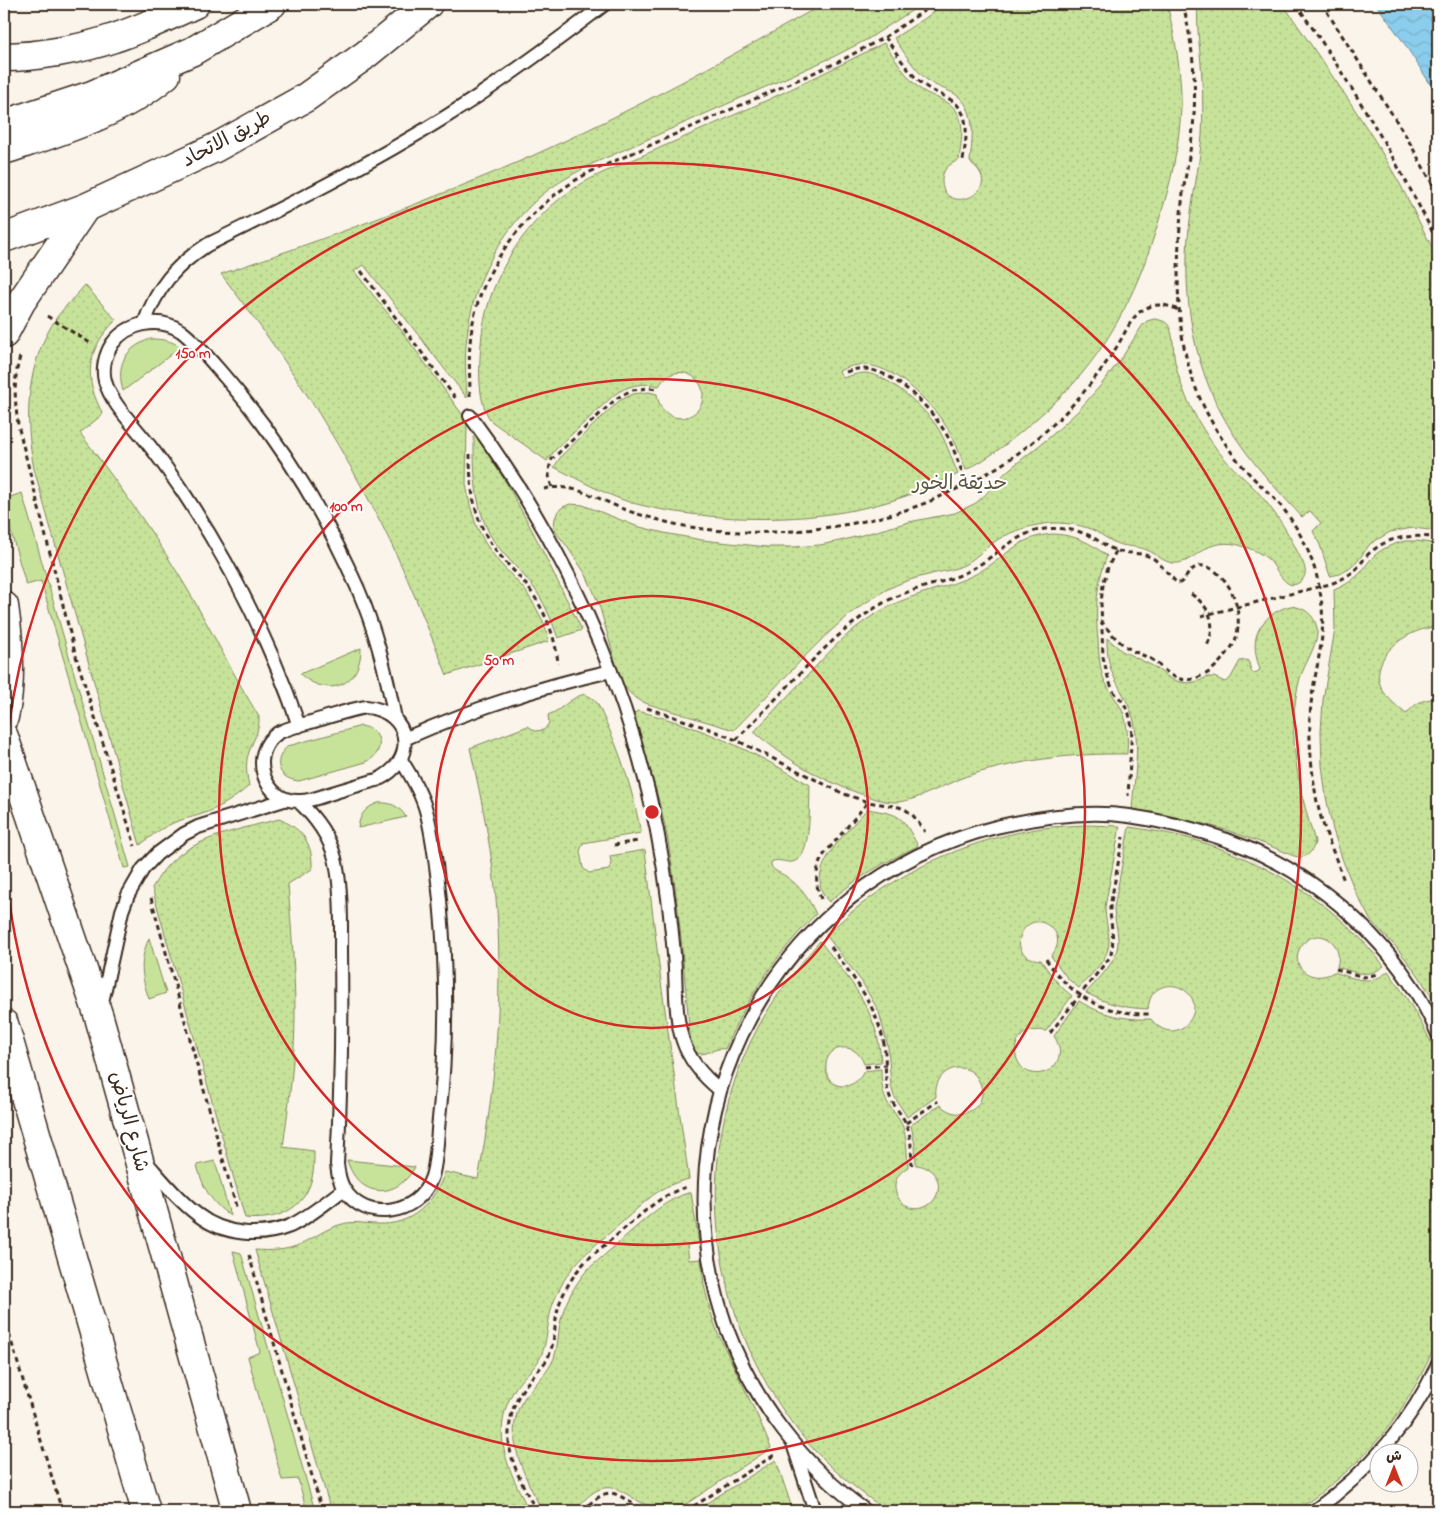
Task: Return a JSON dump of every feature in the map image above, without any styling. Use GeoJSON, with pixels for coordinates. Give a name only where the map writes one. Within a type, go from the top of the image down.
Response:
{"type":"FeatureCollection","features":[{"type":"Feature","properties":{"kind":"main road"},"geometry":{"type":"LineString","coordinates":[[4,58],[68,50],[112,39],[195,4]]}},
{"type":"Feature","properties":{"kind":"main road"},"geometry":{"type":"LineString","coordinates":[[4,124],[92,94],[193,51],[272,4]]}},
{"type":"Feature","properties":{"kind":"main road","name":"طريق الاتحاد"},"geometry":{"type":"LineString","coordinates":[[4,238],[85,208],[215,148],[305,98],[364,56],[428,4]]}},
{"type":"Feature","properties":{"kind":"main road"},"geometry":{"type":"LineString","coordinates":[[4,150],[96,117],[132,99],[164,77],[193,51]]}},
{"type":"Feature","properties":{"kind":"main road"},"geometry":{"type":"LineString","coordinates":[[13,342],[26,295],[85,208]]}},
{"type":"Feature","properties":{"kind":"main road"},"geometry":{"type":"LineString","coordinates":[[4,606],[8,664],[4,716]]}},
{"type":"Feature","properties":{"kind":"main road","name":"شارع الرياض"},"geometry":{"type":"LineString","coordinates":[[4,737],[99,1017],[237,1511]]}},
{"type":"Feature","properties":{"kind":"main road"},"geometry":{"type":"LineString","coordinates":[[4,1024],[146,1511]]}},
{"type":"Feature","properties":{"kind":"lane"},"geometry":{"type":"LineString","coordinates":[[144,324],[150,307],[162,285],[192,255],[207,245],[330,184],[390,151],[506,77],[604,4]]}},
{"type":"Feature","properties":{"kind":"lane"},"geometry":{"type":"LineString","coordinates":[[299,726],[287,690],[265,638],[212,538],[150,446],[108,391],[104,366],[107,354],[121,334],[132,328],[156,323],[180,330],[248,403],[299,475],[341,552],[359,592],[387,675],[395,719]]}},
{"type":"Feature","properties":{"kind":"lane"},"geometry":{"type":"LineString","coordinates":[[470,416],[526,497],[548,536],[570,576],[611,671],[637,747],[658,837],[671,923],[676,1009],[680,1033],[688,1056],[707,1080],[720,1090]]}},
{"type":"Feature","properties":{"kind":"lane"},"geometry":{"type":"LineString","coordinates":[[404,738],[484,706],[559,683],[611,671]]}},
{"type":"Feature","properties":{"kind":"lane"},"geometry":{"type":"LineString","coordinates":[[99,1017],[122,911],[128,895],[143,869],[156,854],[184,834],[198,827],[293,800],[310,799],[377,780],[387,775],[395,769],[401,760],[404,750],[404,738],[401,728],[387,712],[377,708],[366,707],[278,734],[264,752],[261,764],[268,786],[276,794],[293,800],[310,813],[325,834],[335,857],[338,873],[342,1018],[339,1178],[344,1189],[352,1199],[374,1211],[398,1210],[420,1198],[432,1177],[440,1105],[444,1045],[442,926],[436,866],[427,813],[412,776],[401,760]]}},
{"type":"Feature","properties":{"kind":"lane"},"geometry":{"type":"LineString","coordinates":[[866,1511],[850,1500],[820,1473],[792,1443],[750,1381],[734,1347],[721,1312],[707,1248],[704,1215],[704,1182],[712,1121],[732,1056],[747,1022],[766,990],[788,960],[833,913],[864,888],[919,854],[979,831],[1012,823],[1078,815],[1126,816],[1185,826],[1223,838],[1261,854],[1296,874],[1329,897],[1360,924],[1394,962],[1416,993],[1438,1034]]}},
{"type":"Feature","properties":{"kind":"lane"},"geometry":{"type":"LineString","coordinates":[[136,1152],[187,1206],[199,1216],[227,1230],[243,1233],[259,1233],[291,1225],[344,1189]]}},
{"type":"Feature","properties":{"kind":"lane"},"geometry":{"type":"LineString","coordinates":[[1314,1511],[1333,1498],[1363,1471],[1390,1441],[1437,1371]]}},
{"type":"Feature","properties":{"kind":"lane"},"geometry":{"type":"LineString","coordinates":[[792,1443],[815,1511]]}},
{"type":"Feature","properties":{"kind":"path"},"geometry":{"type":"LineString","coordinates":[[559,683],[558,660],[548,622],[528,588],[501,558],[489,541],[480,523],[474,504],[470,470],[470,335],[476,307],[485,281],[499,256],[528,220],[564,188],[590,172],[806,77],[871,46],[934,4]]}},
{"type":"Feature","properties":{"kind":"path"},"geometry":{"type":"LineString","coordinates":[[1184,4],[1194,60],[1195,94],[1193,129],[1180,228],[1180,311],[1183,340],[1199,397],[1212,424],[1240,464],[1281,506],[1295,525],[1306,546],[1314,568],[1319,586],[1322,635],[1310,716],[1313,774],[1317,803],[1326,833],[1360,924]]}},
{"type":"Feature","properties":{"kind":"path"},"geometry":{"type":"LineString","coordinates":[[1296,4],[1350,84],[1424,215],[1438,244]]}},
{"type":"Feature","properties":{"kind":"path"},"geometry":{"type":"LineString","coordinates":[[1322,4],[1406,136],[1438,194]]}},
{"type":"Feature","properties":{"kind":"path"},"geometry":{"type":"LineString","coordinates":[[885,38],[923,85],[952,100],[959,107],[966,125],[963,160]]}},
{"type":"Feature","properties":{"kind":"path"},"geometry":{"type":"LineString","coordinates":[[362,271],[470,416]]}},
{"type":"Feature","properties":{"kind":"path"},"geometry":{"type":"LineString","coordinates":[[526,497],[538,490],[565,487],[578,490],[628,511],[668,522],[709,530],[750,533],[829,527],[870,519],[916,506],[943,496],[978,479],[1040,435],[1068,409],[1094,380],[1116,349],[1134,318],[1142,310],[1162,304],[1180,311]]}},
{"type":"Feature","properties":{"kind":"path"},"geometry":{"type":"LineString","coordinates":[[42,312],[107,354]]}},
{"type":"Feature","properties":{"kind":"path"},"geometry":{"type":"LineString","coordinates":[[13,342],[17,367],[14,394],[18,425],[75,653],[143,869],[322,1511]]}},
{"type":"Feature","properties":{"kind":"path"},"geometry":{"type":"LineString","coordinates":[[846,372],[856,369],[876,371],[894,380],[911,392],[927,407],[950,441],[967,484]]}},
{"type":"Feature","properties":{"kind":"path"},"geometry":{"type":"LineString","coordinates":[[552,487],[548,478],[552,459],[617,398],[632,390],[658,389]]}},
{"type":"Feature","properties":{"kind":"path"},"geometry":{"type":"LineString","coordinates":[[736,740],[812,659],[865,615],[885,602],[906,592],[960,576],[988,559],[1010,542],[1026,534],[1044,530],[1063,529],[1081,532],[1116,551],[1141,553],[1162,565],[1175,583],[1179,584],[1192,569],[1198,566],[1205,566],[1211,569],[1228,585],[1233,595],[1237,607],[1238,630],[1229,651],[1213,668],[1205,675],[1194,679],[1182,680],[1171,676],[1153,660],[1122,644],[1102,622]]}},
{"type":"Feature","properties":{"kind":"path"},"geometry":{"type":"LineString","coordinates":[[1200,616],[1340,580],[1358,567],[1372,551],[1390,540],[1408,536],[1438,537]]}},
{"type":"Feature","properties":{"kind":"path"},"geometry":{"type":"LineString","coordinates":[[1191,594],[1205,606],[1209,614],[1212,632],[1206,648]]}},
{"type":"Feature","properties":{"kind":"path"},"geometry":{"type":"LineString","coordinates":[[622,702],[678,718],[736,740],[844,794],[868,802],[899,807],[912,814],[936,847]]}},
{"type":"Feature","properties":{"kind":"path"},"geometry":{"type":"LineString","coordinates":[[833,913],[822,900],[817,890],[817,868],[822,857],[868,802]]}},
{"type":"Feature","properties":{"kind":"path"},"geometry":{"type":"LineString","coordinates":[[817,929],[868,998],[881,1030],[886,1065],[885,1076],[890,1098],[906,1123],[910,1134],[912,1165]]}},
{"type":"Feature","properties":{"kind":"path"},"geometry":{"type":"LineString","coordinates":[[1046,959],[1055,973],[1066,984],[1079,995],[1092,1002],[1118,1012],[1149,1014]]}},
{"type":"Feature","properties":{"kind":"path"},"geometry":{"type":"LineString","coordinates":[[1336,969],[1364,977],[1383,971],[1394,962]]}},
{"type":"Feature","properties":{"kind":"path"},"geometry":{"type":"LineString","coordinates":[[865,1068],[886,1065]]}},
{"type":"Feature","properties":{"kind":"path"},"geometry":{"type":"LineString","coordinates":[[906,1123],[938,1102]]}},
{"type":"Feature","properties":{"kind":"path"},"geometry":{"type":"LineString","coordinates":[[536,1511],[510,1451],[508,1436],[510,1420],[521,1392],[546,1362],[550,1352],[555,1322],[566,1289],[586,1261],[653,1206],[683,1188],[704,1182]]}},
{"type":"Feature","properties":{"kind":"path"},"geometry":{"type":"LineString","coordinates":[[4,1317],[62,1511]]}},
{"type":"Feature","properties":{"kind":"path"},"geometry":{"type":"LineString","coordinates":[[686,1511],[792,1443]]}},
{"type":"Feature","properties":{"kind":"path"},"geometry":{"type":"LineString","coordinates":[[582,1511],[599,1496],[606,1494],[620,1495],[647,1511]]}},
{"type":"Feature","properties":{"kind":"green space"},"geometry":{"type":"Polygon","coordinates":[[[823,4],[922,4],[868,39],[833,57],[592,164],[543,194],[528,208],[502,240],[483,276],[470,316],[467,336],[465,359],[467,398],[364,265],[354,271],[401,330],[467,421],[466,484],[476,525],[485,543],[498,561],[525,590],[544,623],[549,641],[447,675],[401,565],[354,472],[319,413],[262,329],[221,274],[378,218],[532,156],[606,121],[679,83],[823,4]]]}},
{"type":"Feature","properties":{"kind":"green space"},"geometry":{"type":"Polygon","coordinates":[[[944,4],[1167,4],[1177,56],[1181,108],[1174,165],[1167,192],[1146,260],[1119,318],[1097,354],[1073,384],[1055,402],[1002,447],[966,470],[947,427],[928,403],[904,381],[878,367],[865,365],[852,366],[839,371],[843,378],[865,373],[884,379],[914,401],[930,417],[940,431],[958,474],[906,496],[882,503],[833,514],[783,518],[708,516],[646,506],[607,494],[554,467],[562,455],[619,401],[633,394],[649,392],[657,394],[660,405],[673,417],[690,416],[701,404],[702,389],[697,380],[681,372],[670,375],[659,386],[641,384],[614,395],[556,449],[547,461],[491,421],[486,413],[481,394],[480,363],[484,322],[498,279],[508,258],[536,222],[569,192],[599,175],[772,98],[884,43],[915,84],[923,91],[948,103],[954,108],[961,121],[962,137],[959,160],[945,169],[942,179],[945,191],[952,198],[961,199],[971,197],[978,191],[982,183],[980,173],[970,162],[972,125],[967,108],[955,94],[922,76],[894,38],[944,4]]]}},
{"type":"Feature","properties":{"kind":"green space"},"geometry":{"type":"Polygon","coordinates":[[[1198,4],[1283,4],[1375,141],[1400,184],[1438,259],[1438,531],[1413,528],[1390,532],[1370,544],[1357,562],[1340,574],[1330,576],[1320,545],[1313,531],[1321,523],[1310,511],[1302,517],[1257,466],[1227,424],[1204,374],[1196,348],[1191,321],[1187,265],[1189,224],[1202,136],[1203,108],[1198,4]]]}},
{"type":"Feature","properties":{"kind":"green space"},"geometry":{"type":"Polygon","coordinates":[[[85,285],[116,320],[98,342],[93,353],[91,365],[92,388],[103,414],[80,433],[153,534],[192,597],[259,717],[257,732],[247,759],[249,786],[221,806],[209,812],[173,823],[140,845],[34,469],[29,429],[30,390],[33,371],[39,353],[57,317],[85,285]]]}},
{"type":"Feature","properties":{"kind":"green space"},"geometry":{"type":"Polygon","coordinates":[[[1154,319],[1165,322],[1170,328],[1175,362],[1182,386],[1204,430],[1222,456],[1268,504],[1289,535],[1305,571],[1305,575],[1300,582],[1290,584],[1286,582],[1265,557],[1237,544],[1215,545],[1184,562],[1173,563],[1144,549],[1118,544],[1097,532],[1081,526],[1060,523],[1039,525],[1024,528],[1004,536],[966,564],[952,570],[907,581],[891,587],[873,598],[848,616],[825,637],[734,730],[648,704],[635,697],[625,687],[620,678],[593,590],[585,573],[554,527],[558,511],[563,507],[570,504],[583,505],[636,526],[664,533],[702,540],[767,547],[820,545],[909,522],[955,513],[976,503],[1006,472],[1051,436],[1078,411],[1123,356],[1142,326],[1147,321],[1154,319]]]}},
{"type":"Feature","properties":{"kind":"green space"},"geometry":{"type":"Polygon","coordinates":[[[150,339],[166,340],[181,347],[123,391],[121,373],[124,359],[134,348],[150,339]]]}},
{"type":"Feature","properties":{"kind":"green space"},"geometry":{"type":"Polygon","coordinates":[[[474,432],[507,484],[582,630],[558,638],[547,610],[536,590],[493,540],[486,527],[478,501],[474,432]]]}},
{"type":"Feature","properties":{"kind":"green space"},"geometry":{"type":"Polygon","coordinates":[[[22,493],[130,867],[124,868],[41,581],[26,585],[4,507],[4,499],[22,493]]]}},
{"type":"Feature","properties":{"kind":"green space"},"geometry":{"type":"Polygon","coordinates":[[[1053,534],[1082,540],[1107,556],[1103,566],[1097,597],[1099,656],[1105,682],[1125,717],[1128,743],[1127,754],[1067,756],[1008,765],[961,778],[913,799],[890,802],[858,793],[816,775],[778,751],[754,732],[836,645],[856,627],[878,612],[901,601],[976,574],[1027,540],[1053,534]]]}},
{"type":"Feature","properties":{"kind":"green space"},"geometry":{"type":"Polygon","coordinates":[[[1405,541],[1438,544],[1438,627],[1417,631],[1397,643],[1382,660],[1379,670],[1379,681],[1386,695],[1406,714],[1420,702],[1438,698],[1438,1008],[1419,976],[1396,947],[1371,921],[1355,891],[1333,830],[1322,765],[1321,732],[1323,700],[1335,629],[1334,590],[1357,576],[1380,551],[1405,541]]]}},
{"type":"Feature","properties":{"kind":"green space"},"geometry":{"type":"Polygon","coordinates":[[[1290,606],[1308,612],[1316,623],[1317,628],[1316,641],[1299,682],[1295,701],[1294,721],[1294,742],[1299,783],[1315,841],[1312,850],[1308,855],[1296,856],[1217,827],[1132,809],[1136,765],[1136,732],[1126,699],[1111,669],[1107,638],[1122,651],[1153,666],[1171,679],[1189,683],[1207,677],[1214,677],[1225,682],[1230,679],[1240,661],[1247,660],[1251,671],[1254,673],[1260,670],[1256,658],[1255,645],[1259,630],[1268,617],[1290,606]]]}},
{"type":"Feature","properties":{"kind":"green space"},"geometry":{"type":"Polygon","coordinates":[[[361,648],[360,661],[355,672],[349,680],[341,685],[332,687],[321,686],[300,674],[361,648]]]}},
{"type":"Feature","properties":{"kind":"green space"},"geometry":{"type":"Polygon","coordinates":[[[585,694],[598,704],[622,760],[641,833],[583,843],[580,851],[583,868],[589,873],[609,870],[610,856],[645,850],[661,982],[689,1179],[664,1188],[652,1196],[592,1248],[568,1274],[554,1301],[542,1353],[536,1365],[513,1392],[503,1421],[503,1445],[509,1468],[529,1511],[331,1511],[255,1250],[290,1248],[329,1229],[344,1224],[354,1222],[390,1224],[411,1217],[428,1203],[445,1172],[478,1179],[493,1079],[498,1011],[499,944],[490,849],[470,748],[528,726],[535,731],[544,730],[549,723],[548,715],[585,694]]]}},
{"type":"Feature","properties":{"kind":"green space"},"geometry":{"type":"Polygon","coordinates":[[[637,711],[686,725],[723,739],[810,785],[807,836],[802,855],[794,862],[778,860],[771,862],[771,865],[800,889],[816,914],[788,945],[764,977],[743,1012],[725,1049],[702,1054],[694,1051],[691,1045],[679,917],[668,841],[648,763],[632,717],[637,711]]]}},
{"type":"Feature","properties":{"kind":"green space"},"geometry":{"type":"Polygon","coordinates":[[[361,726],[374,732],[378,736],[379,742],[377,753],[366,762],[299,781],[286,777],[279,768],[280,757],[288,746],[361,726]]]}},
{"type":"Feature","properties":{"kind":"green space"},"geometry":{"type":"Polygon","coordinates":[[[378,803],[387,803],[394,806],[406,817],[358,828],[364,812],[378,803]]]}},
{"type":"Feature","properties":{"kind":"green space"},"geometry":{"type":"Polygon","coordinates":[[[867,809],[888,813],[900,818],[918,846],[872,871],[850,885],[829,902],[822,891],[820,878],[824,865],[830,852],[839,840],[867,809]]]}},
{"type":"Feature","properties":{"kind":"green space"},"geometry":{"type":"Polygon","coordinates":[[[279,819],[294,828],[305,838],[312,860],[312,869],[288,884],[293,949],[295,1031],[283,1147],[314,1151],[314,1168],[308,1189],[295,1206],[267,1218],[245,1218],[152,888],[170,863],[196,845],[223,834],[279,819]]]}},
{"type":"Feature","properties":{"kind":"green space"},"geometry":{"type":"Polygon","coordinates":[[[1120,826],[1105,907],[1109,945],[1104,959],[1079,988],[1068,979],[1051,956],[1056,949],[1057,937],[1056,933],[1049,926],[1040,922],[1032,923],[1025,928],[1021,935],[1019,943],[1022,951],[1029,957],[1041,960],[1055,980],[1072,996],[1046,1031],[1032,1031],[1022,1035],[1017,1043],[1018,1061],[1023,1068],[1031,1073],[1042,1073],[1049,1070],[1059,1059],[1060,1052],[1054,1036],[1079,1001],[1096,1010],[1114,1016],[1132,1019],[1151,1019],[1161,1028],[1171,1031],[1181,1029],[1188,1023],[1193,1014],[1194,1005],[1190,996],[1176,986],[1164,986],[1153,993],[1148,1009],[1116,1005],[1086,993],[1107,969],[1115,955],[1118,935],[1114,908],[1129,827],[1188,838],[1232,853],[1282,877],[1327,908],[1367,945],[1384,966],[1367,973],[1337,967],[1337,950],[1333,943],[1322,936],[1315,936],[1308,939],[1298,952],[1299,966],[1309,975],[1325,976],[1334,972],[1362,980],[1375,979],[1388,971],[1415,1012],[1438,1057],[1438,1340],[1400,1411],[1378,1440],[1370,1442],[1370,1448],[1339,1478],[1295,1511],[887,1511],[838,1473],[815,1451],[795,1427],[767,1384],[745,1338],[729,1290],[719,1240],[716,1190],[720,1139],[732,1089],[751,1041],[766,1014],[791,977],[820,941],[861,997],[874,1026],[879,1043],[881,1062],[864,1064],[860,1056],[854,1051],[848,1048],[841,1048],[830,1054],[827,1060],[828,1076],[836,1085],[842,1086],[854,1083],[864,1071],[881,1069],[885,1096],[903,1127],[906,1142],[908,1167],[899,1174],[895,1182],[895,1191],[905,1205],[912,1208],[921,1208],[930,1204],[938,1193],[938,1181],[936,1176],[925,1167],[916,1165],[911,1125],[940,1105],[948,1111],[957,1113],[965,1113],[972,1110],[981,1099],[980,1083],[975,1075],[968,1070],[952,1069],[940,1079],[936,1087],[936,1097],[907,1117],[894,1096],[891,1086],[888,1047],[879,1012],[862,982],[826,935],[850,913],[879,892],[922,866],[969,846],[1048,827],[1120,826]]]}},
{"type":"Feature","properties":{"kind":"green space"},"geometry":{"type":"Polygon","coordinates":[[[149,938],[166,993],[149,999],[144,983],[142,961],[149,938]]]}},
{"type":"Feature","properties":{"kind":"green space"},"geometry":{"type":"Polygon","coordinates":[[[347,1160],[415,1167],[398,1186],[388,1190],[378,1190],[368,1188],[360,1182],[352,1173],[347,1160]]]}},
{"type":"Feature","properties":{"kind":"green space"},"geometry":{"type":"Polygon","coordinates":[[[215,1161],[230,1216],[208,1194],[197,1165],[215,1161]]]}},
{"type":"Feature","properties":{"kind":"green space"},"geometry":{"type":"Polygon","coordinates":[[[691,1192],[699,1243],[687,1245],[689,1260],[701,1259],[704,1285],[718,1334],[771,1448],[681,1506],[670,1508],[654,1507],[644,1504],[620,1490],[607,1488],[591,1494],[574,1511],[542,1511],[518,1455],[514,1426],[518,1411],[525,1397],[545,1374],[554,1358],[560,1324],[567,1302],[587,1270],[658,1209],[673,1199],[691,1192]]]}},
{"type":"Feature","properties":{"kind":"green space"},"geometry":{"type":"Polygon","coordinates":[[[233,1251],[241,1253],[315,1511],[307,1511],[298,1479],[282,1480],[248,1357],[260,1352],[233,1251]]]}},
{"type":"Feature","properties":{"kind":"green space"},"geometry":{"type":"Polygon","coordinates":[[[776,1460],[793,1511],[694,1511],[776,1460]]]}},
{"type":"Feature","properties":{"kind":"water"},"geometry":{"type":"Polygon","coordinates":[[[1376,4],[1438,4],[1438,96],[1402,40],[1376,4]]]}},
{"type":"Feature","properties":{"kind":"park label","name":"حديقة الخور"},"geometry":{"type":"Point","coordinates":[960,484]}}]}
